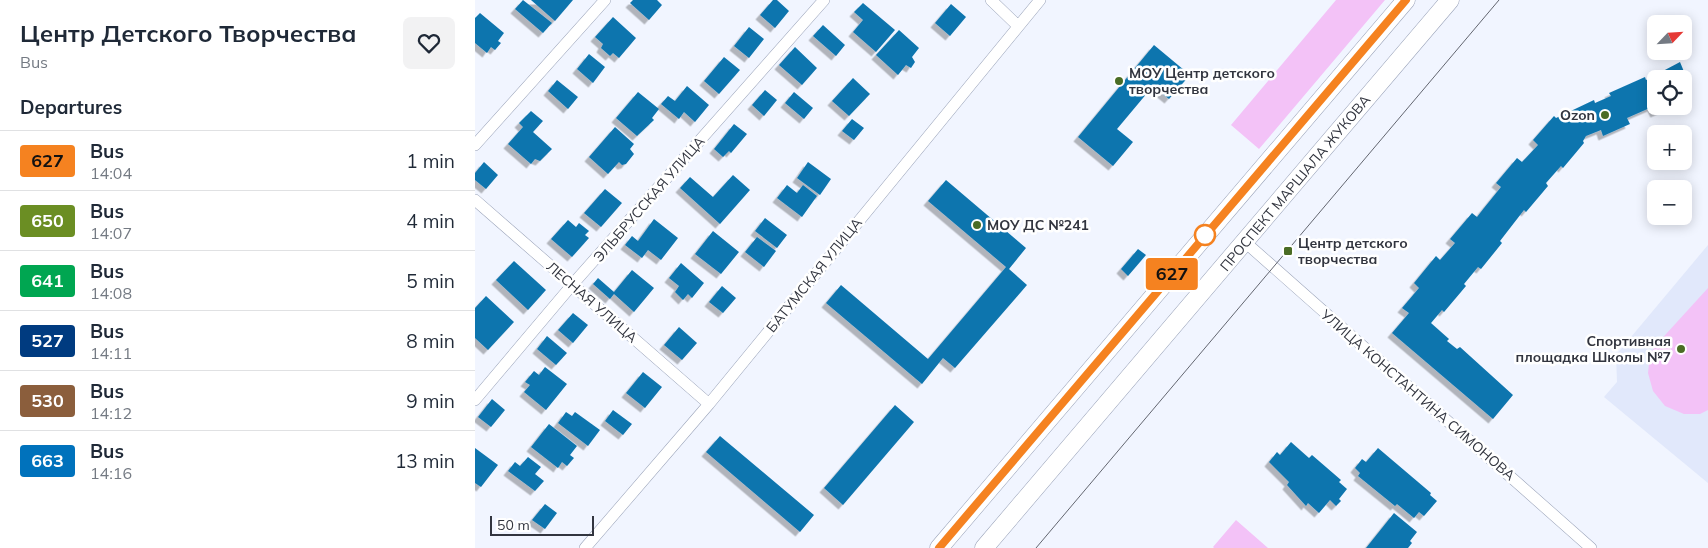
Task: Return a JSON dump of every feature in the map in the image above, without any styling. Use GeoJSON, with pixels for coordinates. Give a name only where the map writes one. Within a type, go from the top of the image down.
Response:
{"type":"FeatureCollection","features":[{"type":"Feature","properties":{"kind":"highway"},"geometry":{"type":"LineString","coordinates":[[939,548],[1406,0]]}},
{"type":"Feature","properties":{"kind":"highway","name":"ПРОСПЕКТ МАРШАЛА ЖУКОВА"},"geometry":{"type":"LineString","coordinates":[[985,548],[1449,0]]}},
{"type":"Feature","properties":{"kind":"street"},"geometry":{"type":"LineString","coordinates":[[475,145],[605,0]]}},
{"type":"Feature","properties":{"kind":"street","name":"ЭЛЬБРУССКАЯ УЛИЦА"},"geometry":{"type":"LineString","coordinates":[[475,400],[572,285],[824,0]]}},
{"type":"Feature","properties":{"kind":"street"},"geometry":{"type":"LineString","coordinates":[[991,0],[1018,26]]}},
{"type":"Feature","properties":{"kind":"street","name":"БАТУМСКАЯ УЛИЦА"},"geometry":{"type":"LineString","coordinates":[[585,548],[709,404],[1040,0]]}},
{"type":"Feature","properties":{"kind":"street","name":"ЛЕСНАЯ УЛИЦА"},"geometry":{"type":"LineString","coordinates":[[475,200],[709,404]]}},
{"type":"Feature","properties":{"kind":"street","name":"УЛИЦА КОНСТАНТИНА СИМОНОВА"},"geometry":{"type":"LineString","coordinates":[[1245,242],[1591,548]]}},
{"type":"Feature","properties":{"kind":"shaded area"},"geometry":{"type":"Polygon","coordinates":[[[1336,0],[1385,0],[1259,149],[1231,125],[1336,0]]]}},
{"type":"Feature","properties":{"kind":"shaded area"},"geometry":{"type":"Polygon","coordinates":[[[1708,245],[1708,483],[1604,397],[1617,382],[1616,355],[1708,245]]]}},
{"type":"Feature","properties":{"kind":"shaded area","name":"Спортивная площадка Школы №7"},"geometry":{"type":"Polygon","coordinates":[[[1708,288],[1708,410],[1700,414],[1684,414],[1665,406],[1653,391],[1648,373],[1650,354],[1708,288]]]}},
{"type":"Feature","properties":{"kind":"shaded area"},"geometry":{"type":"Polygon","coordinates":[[[1236,520],[1268,548],[1214,548],[1236,520]]]}},
{"type":"Feature","properties":{"kind":"building"},"geometry":{"type":"Polygon","coordinates":[[[523,0],[552,23],[543,33],[515,9],[523,0]]]}},
{"type":"Feature","properties":{"kind":"building"},"geometry":{"type":"Polygon","coordinates":[[[531,0],[573,0],[555,21],[531,0]]]}},
{"type":"Feature","properties":{"kind":"building"},"geometry":{"type":"Polygon","coordinates":[[[633,0],[657,0],[662,5],[649,20],[630,3],[633,0]]]}},
{"type":"Feature","properties":{"kind":"building"},"geometry":{"type":"Polygon","coordinates":[[[773,0],[777,0],[789,11],[775,28],[760,15],[773,0]]]}},
{"type":"Feature","properties":{"kind":"building"},"geometry":{"type":"Polygon","coordinates":[[[863,3],[895,30],[876,52],[853,32],[863,20],[854,12],[863,3]]]}},
{"type":"Feature","properties":{"kind":"building"},"geometry":{"type":"Polygon","coordinates":[[[951,4],[966,17],[950,36],[935,23],[951,4]]]}},
{"type":"Feature","properties":{"kind":"building"},"geometry":{"type":"Polygon","coordinates":[[[480,13],[504,33],[498,41],[501,43],[495,50],[491,47],[487,53],[475,43],[475,18],[480,13]]]}},
{"type":"Feature","properties":{"kind":"building"},"geometry":{"type":"Polygon","coordinates":[[[613,17],[636,38],[619,58],[613,53],[610,56],[601,48],[603,44],[595,37],[613,17]]]}},
{"type":"Feature","properties":{"kind":"building"},"geometry":{"type":"Polygon","coordinates":[[[823,25],[845,45],[836,56],[813,36],[823,25]]]}},
{"type":"Feature","properties":{"kind":"building"},"geometry":{"type":"Polygon","coordinates":[[[749,27],[764,39],[749,58],[734,46],[749,27]]]}},
{"type":"Feature","properties":{"kind":"building"},"geometry":{"type":"Polygon","coordinates":[[[899,30],[919,48],[912,57],[915,62],[911,68],[906,65],[898,75],[876,55],[899,30]]]}},
{"type":"Feature","properties":{"kind":"building"},"geometry":{"type":"Polygon","coordinates":[[[1154,45],[1190,75],[1169,99],[1153,86],[1117,129],[1133,142],[1113,166],[1078,137],[1154,45]]]}},
{"type":"Feature","properties":{"kind":"building"},"geometry":{"type":"Polygon","coordinates":[[[795,47],[817,68],[802,85],[779,65],[795,47]]]}},
{"type":"Feature","properties":{"kind":"building"},"geometry":{"type":"Polygon","coordinates":[[[589,54],[605,67],[593,83],[577,69],[589,54]]]}},
{"type":"Feature","properties":{"kind":"building"},"geometry":{"type":"Polygon","coordinates":[[[724,57],[740,70],[719,94],[704,81],[724,57]]]}},
{"type":"Feature","properties":{"kind":"building"},"geometry":{"type":"Polygon","coordinates":[[[1680,62],[1683,70],[1665,70],[1680,62]]]}},
{"type":"Feature","properties":{"kind":"building"},"geometry":{"type":"Polygon","coordinates":[[[1645,77],[1647,109],[1627,118],[1630,124],[1603,136],[1601,130],[1586,136],[1583,141],[1584,143],[1563,168],[1561,166],[1546,183],[1548,186],[1526,212],[1524,210],[1500,241],[1502,243],[1481,269],[1478,267],[1464,284],[1466,286],[1444,312],[1442,310],[1431,323],[1449,339],[1447,341],[1457,349],[1460,347],[1513,395],[1493,419],[1392,333],[1409,313],[1402,308],[1419,288],[1414,283],[1436,256],[1440,260],[1455,243],[1450,239],[1472,213],[1477,217],[1501,187],[1496,183],[1517,158],[1522,162],[1538,145],[1533,140],[1554,116],[1556,118],[1594,100],[1595,103],[1611,96],[1609,93],[1645,77]]]}},
{"type":"Feature","properties":{"kind":"building"},"geometry":{"type":"Polygon","coordinates":[[[853,78],[870,94],[849,116],[832,101],[853,78]]]}},
{"type":"Feature","properties":{"kind":"building"},"geometry":{"type":"Polygon","coordinates":[[[557,80],[578,97],[568,109],[548,91],[557,80]]]}},
{"type":"Feature","properties":{"kind":"building"},"geometry":{"type":"Polygon","coordinates":[[[687,86],[709,105],[695,122],[684,112],[679,119],[661,104],[668,96],[675,101],[687,86]]]}},
{"type":"Feature","properties":{"kind":"building"},"geometry":{"type":"Polygon","coordinates":[[[765,90],[777,100],[764,116],[752,105],[765,90]]]}},
{"type":"Feature","properties":{"kind":"building"},"geometry":{"type":"Polygon","coordinates":[[[638,92],[659,109],[652,118],[654,120],[637,136],[616,118],[638,92]]]}},
{"type":"Feature","properties":{"kind":"building"},"geometry":{"type":"Polygon","coordinates":[[[794,92],[813,108],[804,119],[785,103],[794,92]]]}},
{"type":"Feature","properties":{"kind":"building"},"geometry":{"type":"Polygon","coordinates":[[[531,111],[543,121],[533,132],[552,149],[540,161],[535,159],[531,164],[508,144],[523,127],[519,123],[531,111]]]}},
{"type":"Feature","properties":{"kind":"building"},"geometry":{"type":"Polygon","coordinates":[[[852,119],[864,128],[854,140],[842,131],[852,119]]]}},
{"type":"Feature","properties":{"kind":"building"},"geometry":{"type":"Polygon","coordinates":[[[734,124],[747,134],[731,153],[729,151],[723,157],[714,149],[734,124]]]}},
{"type":"Feature","properties":{"kind":"building"},"geometry":{"type":"Polygon","coordinates":[[[615,127],[634,144],[630,149],[634,154],[626,164],[622,165],[619,162],[608,174],[589,157],[615,127]]]}},
{"type":"Feature","properties":{"kind":"building"},"geometry":{"type":"Polygon","coordinates":[[[484,162],[498,175],[486,189],[475,180],[475,173],[484,162]]]}},
{"type":"Feature","properties":{"kind":"building"},"geometry":{"type":"Polygon","coordinates":[[[808,162],[831,179],[820,195],[797,178],[808,162]]]}},
{"type":"Feature","properties":{"kind":"building"},"geometry":{"type":"Polygon","coordinates":[[[733,175],[750,190],[720,224],[680,188],[690,177],[713,197],[733,175]]]}},
{"type":"Feature","properties":{"kind":"building"},"geometry":{"type":"Polygon","coordinates":[[[946,180],[1026,248],[1009,269],[1027,285],[955,368],[943,358],[922,384],[826,303],[841,285],[928,359],[1006,267],[928,201],[946,180]]]}},
{"type":"Feature","properties":{"kind":"building"},"geometry":{"type":"Polygon","coordinates":[[[787,185],[797,193],[803,185],[817,196],[802,217],[777,198],[787,185]]]}},
{"type":"Feature","properties":{"kind":"building"},"geometry":{"type":"Polygon","coordinates":[[[605,189],[622,203],[601,227],[584,213],[605,189]]]}},
{"type":"Feature","properties":{"kind":"building"},"geometry":{"type":"Polygon","coordinates":[[[765,218],[787,235],[777,248],[755,231],[765,218]]]}},
{"type":"Feature","properties":{"kind":"building"},"geometry":{"type":"Polygon","coordinates":[[[654,219],[678,238],[661,260],[648,250],[642,258],[625,245],[632,236],[638,241],[654,219]]]}},
{"type":"Feature","properties":{"kind":"building"},"geometry":{"type":"Polygon","coordinates":[[[568,220],[576,227],[579,223],[589,231],[585,235],[589,238],[572,257],[551,239],[568,220]]]}},
{"type":"Feature","properties":{"kind":"building"},"geometry":{"type":"Polygon","coordinates":[[[713,231],[739,252],[721,274],[695,254],[713,231]]]}},
{"type":"Feature","properties":{"kind":"building"},"geometry":{"type":"Polygon","coordinates":[[[757,237],[776,251],[764,267],[745,252],[757,237]]]}},
{"type":"Feature","properties":{"kind":"building"},"geometry":{"type":"Polygon","coordinates":[[[1138,249],[1146,255],[1128,276],[1121,269],[1138,249]]]}},
{"type":"Feature","properties":{"kind":"building"},"geometry":{"type":"Polygon","coordinates":[[[514,261],[546,290],[528,310],[496,280],[514,261]]]}},
{"type":"Feature","properties":{"kind":"building"},"geometry":{"type":"Polygon","coordinates":[[[681,263],[704,283],[692,298],[688,294],[683,300],[675,292],[679,286],[669,278],[681,263]]]}},
{"type":"Feature","properties":{"kind":"building"},"geometry":{"type":"Polygon","coordinates":[[[632,270],[654,288],[634,312],[614,294],[610,299],[593,284],[598,278],[614,292],[632,270]]]}},
{"type":"Feature","properties":{"kind":"building"},"geometry":{"type":"Polygon","coordinates":[[[722,286],[736,298],[723,313],[709,302],[722,286]]]}},
{"type":"Feature","properties":{"kind":"building"},"geometry":{"type":"Polygon","coordinates":[[[486,296],[514,322],[488,350],[475,338],[475,308],[486,296]]]}},
{"type":"Feature","properties":{"kind":"building"},"geometry":{"type":"Polygon","coordinates":[[[573,313],[588,325],[573,343],[558,330],[573,313]]]}},
{"type":"Feature","properties":{"kind":"building"},"geometry":{"type":"Polygon","coordinates":[[[679,327],[697,343],[682,360],[664,345],[679,327]]]}},
{"type":"Feature","properties":{"kind":"building"},"geometry":{"type":"Polygon","coordinates":[[[547,336],[567,353],[556,365],[537,349],[547,336]]]}},
{"type":"Feature","properties":{"kind":"building"},"geometry":{"type":"Polygon","coordinates":[[[545,367],[567,384],[546,410],[524,392],[530,385],[525,382],[534,371],[539,375],[545,367]]]}},
{"type":"Feature","properties":{"kind":"building"},"geometry":{"type":"Polygon","coordinates":[[[643,372],[662,387],[645,408],[626,393],[643,372]]]}},
{"type":"Feature","properties":{"kind":"building"},"geometry":{"type":"Polygon","coordinates":[[[492,399],[505,410],[491,427],[478,417],[492,399]]]}},
{"type":"Feature","properties":{"kind":"building"},"geometry":{"type":"Polygon","coordinates":[[[895,405],[914,422],[843,505],[824,488],[895,405]]]}},
{"type":"Feature","properties":{"kind":"building"},"geometry":{"type":"Polygon","coordinates":[[[613,410],[632,424],[623,435],[605,421],[613,410]]]}},
{"type":"Feature","properties":{"kind":"building"},"geometry":{"type":"Polygon","coordinates":[[[566,412],[572,416],[575,412],[600,430],[588,446],[558,423],[566,412]]]}},
{"type":"Feature","properties":{"kind":"building"},"geometry":{"type":"Polygon","coordinates":[[[549,424],[577,446],[570,455],[574,458],[567,466],[562,462],[558,468],[531,447],[549,424]]]}},
{"type":"Feature","properties":{"kind":"building"},"geometry":{"type":"Polygon","coordinates":[[[720,436],[814,515],[800,532],[706,452],[720,436]]]}},
{"type":"Feature","properties":{"kind":"building"},"geometry":{"type":"Polygon","coordinates":[[[1291,442],[1309,458],[1312,455],[1341,480],[1339,482],[1347,489],[1336,506],[1330,500],[1319,513],[1308,503],[1306,506],[1287,485],[1289,482],[1269,462],[1277,452],[1280,455],[1291,442]]]}},
{"type":"Feature","properties":{"kind":"building"},"geometry":{"type":"Polygon","coordinates":[[[475,448],[498,465],[481,487],[475,483],[475,448]]]}},
{"type":"Feature","properties":{"kind":"building"},"geometry":{"type":"Polygon","coordinates":[[[1378,448],[1431,493],[1430,495],[1437,501],[1424,516],[1419,512],[1414,518],[1397,504],[1395,506],[1358,476],[1360,473],[1355,468],[1362,459],[1366,462],[1378,448]]]}},
{"type":"Feature","properties":{"kind":"building"},"geometry":{"type":"Polygon","coordinates":[[[528,457],[541,467],[535,474],[544,481],[535,491],[508,471],[515,462],[520,466],[528,457]]]}},
{"type":"Feature","properties":{"kind":"building"},"geometry":{"type":"Polygon","coordinates":[[[545,504],[557,513],[545,529],[532,520],[545,504]]]}},
{"type":"Feature","properties":{"kind":"building"},"geometry":{"type":"Polygon","coordinates":[[[1394,513],[1417,532],[1410,541],[1412,543],[1408,548],[1366,548],[1394,513]]]}},
{"type":"Feature","properties":{"kind":"tram line"},"geometry":{"type":"LineString","coordinates":[[1036,548],[1499,0]]}},
{"type":"Feature","properties":{"kind":"bus line","name":"627"},"geometry":{"type":"LineString","coordinates":[[939,548],[1406,0]]}},
{"type":"Feature","properties":{"kind":"place","name":"МОУ Центр детского творчества"},"geometry":{"type":"Point","coordinates":[1119,81]}},
{"type":"Feature","properties":{"kind":"place","name":"Ozon"},"geometry":{"type":"Point","coordinates":[1605,115]}},
{"type":"Feature","properties":{"kind":"place","name":"МОУ ДС №241"},"geometry":{"type":"Point","coordinates":[977,225]}},
{"type":"Feature","properties":{"kind":"place","name":"Центр детского творчества"},"geometry":{"type":"Point","coordinates":[1288,251]}},
{"type":"Feature","properties":{"kind":"place","name":"Спортивная площадка Школы №7"},"geometry":{"type":"Point","coordinates":[1681,349]}}]}
